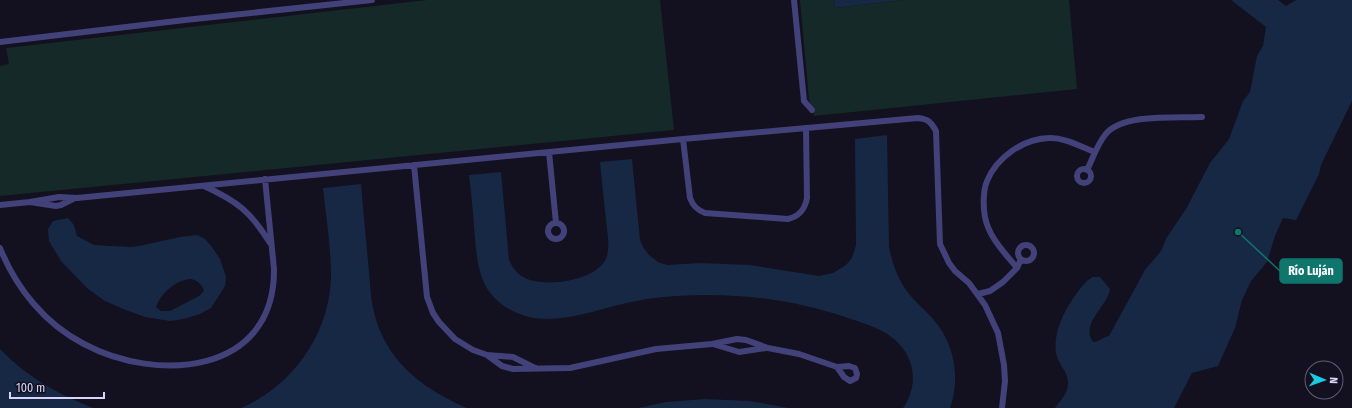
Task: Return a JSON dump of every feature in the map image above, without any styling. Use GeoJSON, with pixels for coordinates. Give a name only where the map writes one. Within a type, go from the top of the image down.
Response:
{"type":"FeatureCollection","features":[{"type":"Feature","properties":{"kind":"street"},"geometry":{"type":"LineString","coordinates":[[0,42],[372,0]]}},
{"type":"Feature","properties":{"kind":"street"},"geometry":{"type":"LineString","coordinates":[[794,0],[804,101],[812,110]]}},
{"type":"Feature","properties":{"kind":"street"},"geometry":{"type":"LineString","coordinates":[[1087,170],[1105,134],[1112,127],[1124,122],[1138,119],[1202,117]]}},
{"type":"Feature","properties":{"kind":"street"},"geometry":{"type":"LineString","coordinates":[[0,205],[30,202],[56,206],[76,198],[265,179],[683,139],[918,118],[926,119],[932,122],[936,131],[940,244],[952,267],[978,294],[992,319],[998,334],[1002,348],[1005,380],[1002,408]]}},
{"type":"Feature","properties":{"kind":"street"},"geometry":{"type":"LineString","coordinates":[[683,139],[690,198],[692,204],[698,210],[705,213],[788,219],[798,215],[806,206],[806,128]]}},
{"type":"Feature","properties":{"kind":"street"},"geometry":{"type":"LineString","coordinates":[[1017,268],[993,238],[985,218],[984,197],[986,182],[995,168],[1018,147],[1037,140],[1050,138],[1065,140],[1095,152]]}},
{"type":"Feature","properties":{"kind":"street"},"geometry":{"type":"LineString","coordinates":[[549,152],[556,223]]}},
{"type":"Feature","properties":{"kind":"street"},"geometry":{"type":"LineString","coordinates":[[414,165],[426,287],[430,305],[439,322],[455,339],[473,350],[487,355],[513,357],[536,368]]}},
{"type":"Feature","properties":{"kind":"street"},"geometry":{"type":"LineString","coordinates":[[0,248],[6,263],[23,291],[45,315],[83,344],[114,357],[140,364],[165,366],[191,365],[211,360],[231,352],[250,336],[265,315],[272,294],[274,269],[265,179]]}},
{"type":"Feature","properties":{"kind":"street"},"geometry":{"type":"LineString","coordinates":[[202,186],[232,200],[243,208],[261,229],[271,244]]}},
{"type":"Feature","properties":{"kind":"street"},"geometry":{"type":"LineString","coordinates":[[978,294],[990,291],[1003,282],[1017,268],[1021,259]]}},
{"type":"Feature","properties":{"kind":"street"},"geometry":{"type":"LineString","coordinates":[[487,355],[495,362],[507,368],[570,368],[656,349],[712,344],[738,339],[746,340],[768,348],[799,354],[837,367]]}},
{"type":"Feature","properties":{"kind":"street"},"geometry":{"type":"LineString","coordinates":[[712,344],[739,352],[768,348]]}},
{"type":"Feature","properties":{"kind":"green space"},"geometry":{"type":"Polygon","coordinates":[[[427,0],[660,0],[674,130],[0,196],[0,66],[9,64],[6,48],[427,0]]]}},
{"type":"Feature","properties":{"kind":"green space"},"geometry":{"type":"Polygon","coordinates":[[[800,0],[834,0],[835,8],[902,0],[1069,0],[1077,89],[814,116],[809,99],[800,0]]]}},
{"type":"Feature","properties":{"kind":"water"},"geometry":{"type":"Polygon","coordinates":[[[834,0],[902,0],[835,8],[834,0]]]}},
{"type":"Feature","properties":{"kind":"water"},"geometry":{"type":"Polygon","coordinates":[[[1231,0],[1278,0],[1286,6],[1296,0],[1352,0],[1352,101],[1321,165],[1319,174],[1296,220],[1283,218],[1275,236],[1267,262],[1251,281],[1242,300],[1235,328],[1218,366],[1192,373],[1174,408],[1055,408],[1067,391],[1068,387],[1067,376],[1056,353],[1057,336],[1065,311],[1081,287],[1087,281],[1093,277],[1100,277],[1110,289],[1105,302],[1092,321],[1090,335],[1093,342],[1109,336],[1145,270],[1161,251],[1167,237],[1186,209],[1210,163],[1229,139],[1243,101],[1250,92],[1257,56],[1263,46],[1266,27],[1231,0]]]}},
{"type":"Feature","properties":{"kind":"water"},"geometry":{"type":"Polygon","coordinates":[[[887,135],[890,253],[895,269],[906,290],[940,328],[951,349],[954,361],[955,385],[950,408],[903,408],[910,394],[913,379],[911,364],[899,343],[886,333],[864,323],[827,311],[764,298],[698,295],[669,296],[640,300],[563,318],[535,318],[522,315],[498,302],[490,293],[481,274],[476,251],[469,175],[501,172],[509,260],[512,266],[525,278],[534,281],[558,282],[583,277],[602,265],[607,256],[608,243],[600,162],[632,159],[640,240],[649,255],[658,262],[667,265],[701,263],[750,265],[819,276],[833,273],[846,265],[852,258],[856,245],[855,139],[887,135]]]}},
{"type":"Feature","properties":{"kind":"water"},"geometry":{"type":"Polygon","coordinates":[[[361,184],[372,302],[378,326],[386,343],[395,357],[420,381],[434,391],[467,408],[241,408],[260,398],[277,386],[292,372],[316,337],[324,318],[329,297],[331,276],[323,188],[361,184]]]}},
{"type":"Feature","properties":{"kind":"water"},"geometry":{"type":"Polygon","coordinates":[[[68,218],[74,225],[77,236],[94,245],[130,247],[197,235],[205,239],[220,259],[226,277],[225,286],[211,308],[200,314],[184,319],[170,321],[145,317],[123,309],[105,301],[88,289],[61,261],[49,241],[48,229],[53,221],[68,218]],[[191,279],[180,282],[165,292],[156,307],[161,311],[170,311],[199,296],[204,291],[198,282],[191,279]]]}},
{"type":"Feature","properties":{"kind":"water"},"geometry":{"type":"Polygon","coordinates":[[[0,349],[31,376],[67,397],[93,408],[0,408],[0,349]]]}},
{"type":"Feature","properties":{"kind":"water"},"geometry":{"type":"Polygon","coordinates":[[[705,399],[750,401],[789,408],[638,408],[666,402],[705,399]]]}},
{"type":"Feature","properties":{"kind":"place","name":"Río Luján"},"geometry":{"type":"Point","coordinates":[1238,232]}}]}
